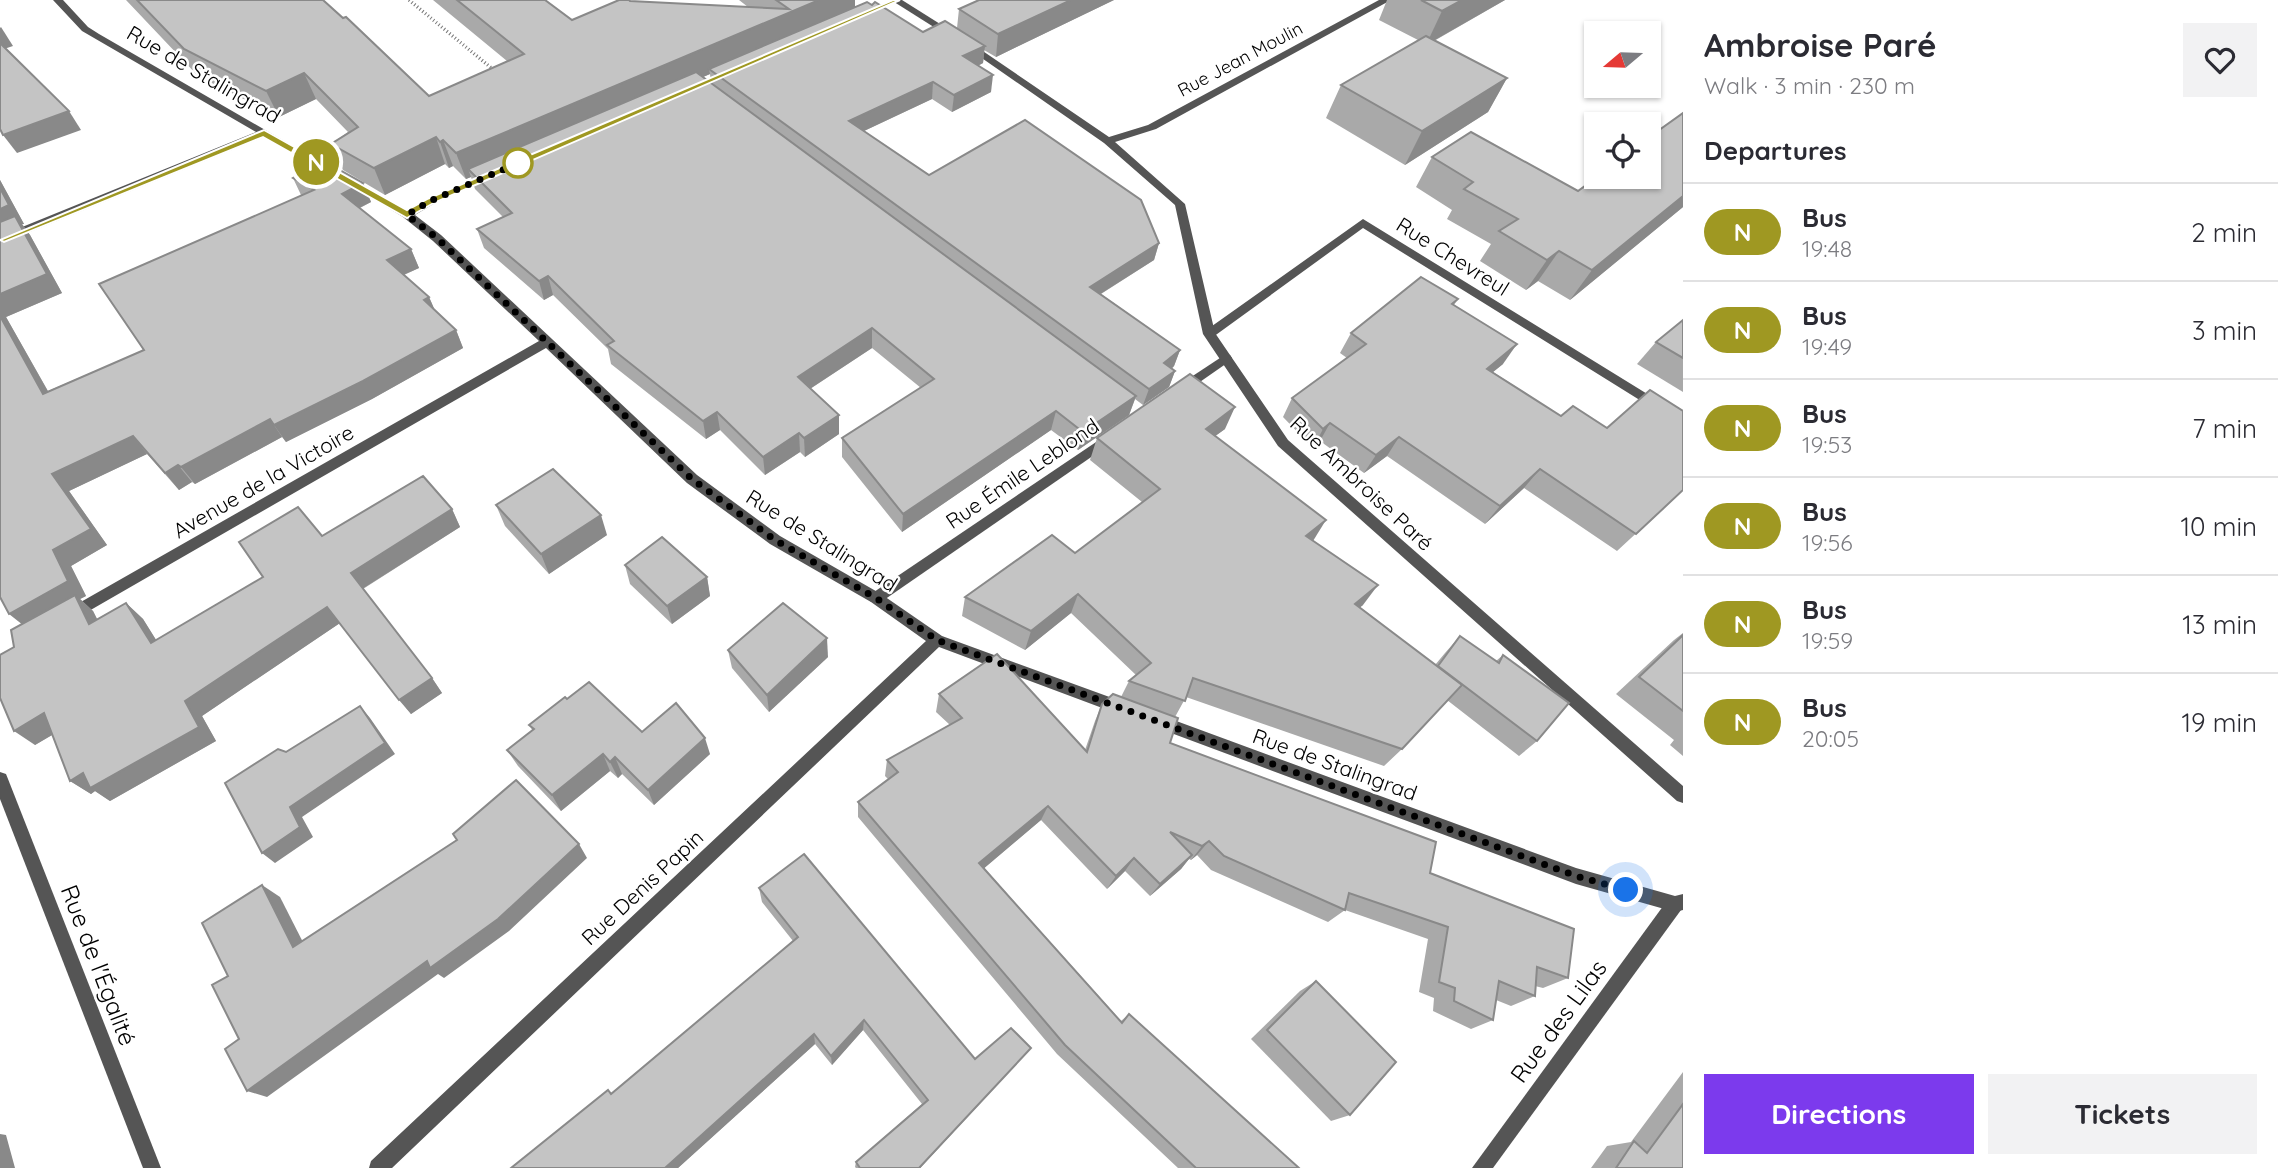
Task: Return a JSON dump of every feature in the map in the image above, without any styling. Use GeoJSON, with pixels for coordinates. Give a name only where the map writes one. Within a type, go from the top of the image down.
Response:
{"type":"FeatureCollection","features":[{"type":"Feature","properties":{"kind":"street","name":"Rue de Stalingrad"},"geometry":{"type":"LineString","coordinates":[[58,0],[85,29],[407,215],[437,238],[692,479],[775,540],[876,598],[937,640],[1576,876],[1679,903]]}},
{"type":"Feature","properties":{"kind":"street","name":"Rue Jean Moulin"},"geometry":{"type":"LineString","coordinates":[[1108,141],[1152,127],[1387,0]]}},
{"type":"Feature","properties":{"kind":"street","name":"Rue Ambroise Paré"},"geometry":{"type":"LineString","coordinates":[[891,2],[1021,80],[1108,141],[1180,204],[1209,334],[1283,443],[1683,796]]}},
{"type":"Feature","properties":{"kind":"street"},"geometry":{"type":"LineString","coordinates":[[0,240],[264,133]]}},
{"type":"Feature","properties":{"kind":"street"},"geometry":{"type":"LineString","coordinates":[[407,215],[430,201],[503,169]]}},
{"type":"Feature","properties":{"kind":"street","name":"Rue Chevreul"},"geometry":{"type":"LineString","coordinates":[[1209,334],[1363,223],[1683,422]]}},
{"type":"Feature","properties":{"kind":"street","name":"Avenue de la Victoire"},"geometry":{"type":"LineString","coordinates":[[62,620],[546,343]]}},
{"type":"Feature","properties":{"kind":"street"},"geometry":{"type":"LineString","coordinates":[[1164,401],[1226,358]]}},
{"type":"Feature","properties":{"kind":"street","name":"Rue Émile Leblond"},"geometry":{"type":"LineString","coordinates":[[876,598],[1121,430]]}},
{"type":"Feature","properties":{"kind":"street","name":"Rue Denis Papin"},"geometry":{"type":"LineString","coordinates":[[378,1168],[937,640]]}},
{"type":"Feature","properties":{"kind":"street","name":"Rue de l'Égalité"},"geometry":{"type":"LineString","coordinates":[[0,779],[152,1168]]}},
{"type":"Feature","properties":{"kind":"street","name":"Rue des Lilas"},"geometry":{"type":"LineString","coordinates":[[1482,1168],[1679,903]]}},
{"type":"Feature","properties":{"kind":"path"},"geometry":{"type":"LineString","coordinates":[[409,0],[503,78]]}},
{"type":"Feature","properties":{"kind":"building"},"geometry":{"type":"Polygon","coordinates":[[[137,0],[323,0],[343,18],[346,17],[429,96],[524,54],[457,0],[545,0],[572,20],[619,0],[789,9],[776,0],[819,0],[456,153],[436,137],[374,168],[331,144],[358,127],[304,73],[266,91],[184,49],[137,0]]]}},
{"type":"Feature","properties":{"kind":"building"},"geometry":{"type":"Polygon","coordinates":[[[979,0],[1071,0],[998,34],[959,9],[979,0]]]}},
{"type":"Feature","properties":{"kind":"building"},"geometry":{"type":"Polygon","coordinates":[[[1421,0],[1462,0],[1442,11],[1421,0]]]}},
{"type":"Feature","properties":{"kind":"building"},"geometry":{"type":"Polygon","coordinates":[[[867,2],[872,5],[875,2],[923,32],[945,21],[985,46],[963,56],[993,75],[954,95],[933,82],[849,121],[929,175],[1025,120],[1141,200],[1159,243],[1090,287],[1180,350],[1164,363],[1175,371],[1149,389],[709,69],[867,2]]]}},
{"type":"Feature","properties":{"kind":"building"},"geometry":{"type":"Polygon","coordinates":[[[1426,36],[1507,78],[1422,131],[1341,85],[1426,36]]]}},
{"type":"Feature","properties":{"kind":"building"},"geometry":{"type":"Polygon","coordinates":[[[0,43],[69,111],[3,135],[0,129],[0,43]]]}},
{"type":"Feature","properties":{"kind":"building"},"geometry":{"type":"Polygon","coordinates":[[[696,72],[1136,396],[1083,432],[1056,411],[903,514],[842,438],[934,379],[872,328],[798,377],[839,415],[804,438],[799,433],[763,457],[717,412],[703,421],[607,345],[614,341],[548,276],[539,281],[477,229],[512,213],[468,169],[696,72]]]}},
{"type":"Feature","properties":{"kind":"building"},"geometry":{"type":"Polygon","coordinates":[[[1683,113],[1683,196],[1592,270],[1559,251],[1547,260],[1499,231],[1518,219],[1464,189],[1473,182],[1432,157],[1471,132],[1578,191],[1584,187],[1584,189],[1661,189],[1661,129],[1683,113]]]}},
{"type":"Feature","properties":{"kind":"building"},"geometry":{"type":"Polygon","coordinates":[[[322,160],[363,183],[342,194],[411,249],[387,260],[429,297],[424,300],[456,330],[363,381],[274,425],[270,419],[165,473],[133,436],[52,474],[91,529],[53,550],[68,581],[9,614],[0,597],[0,316],[43,394],[144,350],[99,284],[314,190],[293,178],[322,160]]]}},
{"type":"Feature","properties":{"kind":"building"},"geometry":{"type":"Polygon","coordinates":[[[0,188],[9,205],[0,209],[0,188]]]}},
{"type":"Feature","properties":{"kind":"building"},"geometry":{"type":"Polygon","coordinates":[[[15,216],[47,274],[0,294],[0,222],[15,216]]]}},
{"type":"Feature","properties":{"kind":"building"},"geometry":{"type":"Polygon","coordinates":[[[1421,277],[1458,299],[1452,304],[1517,344],[1487,369],[1561,416],[1573,406],[1607,428],[1650,390],[1683,411],[1683,490],[1636,534],[1540,469],[1500,506],[1399,437],[1376,455],[1330,423],[1323,429],[1292,398],[1366,344],[1351,333],[1421,277]]]}},
{"type":"Feature","properties":{"kind":"building"},"geometry":{"type":"Polygon","coordinates":[[[1683,320],[1683,358],[1656,342],[1683,320]]]}},
{"type":"Feature","properties":{"kind":"building"},"geometry":{"type":"Polygon","coordinates":[[[1190,374],[1235,407],[1206,429],[1326,520],[1306,536],[1378,585],[1355,604],[1462,685],[1402,749],[1193,678],[1185,701],[1129,681],[1151,663],[1078,594],[1031,631],[965,597],[1052,535],[1075,553],[1160,489],[1097,438],[1190,374]]]}},
{"type":"Feature","properties":{"kind":"building"},"geometry":{"type":"Polygon","coordinates":[[[553,469],[601,515],[541,554],[496,505],[553,469]]]}},
{"type":"Feature","properties":{"kind":"building"},"geometry":{"type":"Polygon","coordinates":[[[423,476],[452,509],[351,573],[432,678],[399,700],[327,607],[185,701],[199,727],[90,788],[83,773],[70,781],[44,713],[14,731],[0,698],[0,655],[14,647],[11,630],[75,595],[89,624],[126,603],[151,643],[263,577],[239,542],[298,507],[322,536],[423,476]]]}},
{"type":"Feature","properties":{"kind":"building"},"geometry":{"type":"Polygon","coordinates":[[[662,537],[707,577],[667,606],[625,565],[662,537]]]}},
{"type":"Feature","properties":{"kind":"building"},"geometry":{"type":"Polygon","coordinates":[[[783,603],[827,638],[767,695],[728,650],[783,603]]]}},
{"type":"Feature","properties":{"kind":"building"},"geometry":{"type":"Polygon","coordinates":[[[1683,635],[1683,711],[1639,677],[1683,635]]]}},
{"type":"Feature","properties":{"kind":"building"},"geometry":{"type":"Polygon","coordinates":[[[1460,636],[1499,663],[1503,655],[1569,703],[1537,741],[1438,666],[1460,636]]]}},
{"type":"Feature","properties":{"kind":"building"},"geometry":{"type":"Polygon","coordinates":[[[997,654],[1087,752],[1102,704],[1113,694],[1178,718],[1170,743],[1436,842],[1430,873],[1574,929],[1568,978],[1537,967],[1535,996],[1499,981],[1493,1020],[1454,1001],[1455,988],[1439,982],[1448,927],[1349,893],[1345,910],[1224,856],[1209,841],[1202,846],[1170,832],[1192,855],[1160,884],[1134,858],[1116,876],[1048,806],[979,863],[1122,1023],[1129,1014],[1299,1168],[1196,1168],[1065,1045],[858,802],[898,772],[887,760],[962,718],[939,694],[997,654]]]}},
{"type":"Feature","properties":{"kind":"building"},"geometry":{"type":"Polygon","coordinates":[[[589,682],[642,732],[676,703],[705,738],[648,790],[615,757],[610,762],[603,754],[552,795],[507,750],[534,729],[529,725],[589,682]]]}},
{"type":"Feature","properties":{"kind":"building"},"geometry":{"type":"Polygon","coordinates":[[[360,706],[385,743],[290,807],[300,827],[262,853],[225,783],[278,749],[286,752],[360,706]]]}},
{"type":"Feature","properties":{"kind":"building"},"geometry":{"type":"Polygon","coordinates":[[[516,780],[579,844],[498,919],[430,968],[427,961],[247,1091],[225,1049],[239,1039],[212,985],[228,976],[202,923],[262,885],[293,947],[457,840],[453,834],[516,780]]]}},
{"type":"Feature","properties":{"kind":"building"},"geometry":{"type":"Polygon","coordinates":[[[804,854],[975,1059],[1011,1028],[1031,1048],[919,1168],[860,1168],[856,1162],[928,1100],[864,1020],[831,1056],[814,1034],[665,1168],[511,1168],[608,1090],[611,1094],[798,937],[759,888],[804,854]]]}},
{"type":"Feature","properties":{"kind":"building"},"geometry":{"type":"Polygon","coordinates":[[[1316,981],[1396,1062],[1350,1115],[1267,1030],[1316,981]]]}},
{"type":"Feature","properties":{"kind":"building"},"geometry":{"type":"Polygon","coordinates":[[[1683,1104],[1683,1168],[1616,1168],[1634,1141],[1647,1153],[1683,1104]]]}},
{"type":"Feature","properties":{"kind":"bus line","name":"N"},"geometry":{"type":"LineString","coordinates":[[0,240],[264,133],[407,215],[430,201],[896,0]]}},
{"type":"Feature","properties":{"kind":"route"},"geometry":{"type":"LineString","coordinates":[[518,163],[528,159],[430,201],[407,215],[437,238],[692,479],[775,540],[876,598],[937,640],[1576,876],[1626,890]]}}]}
